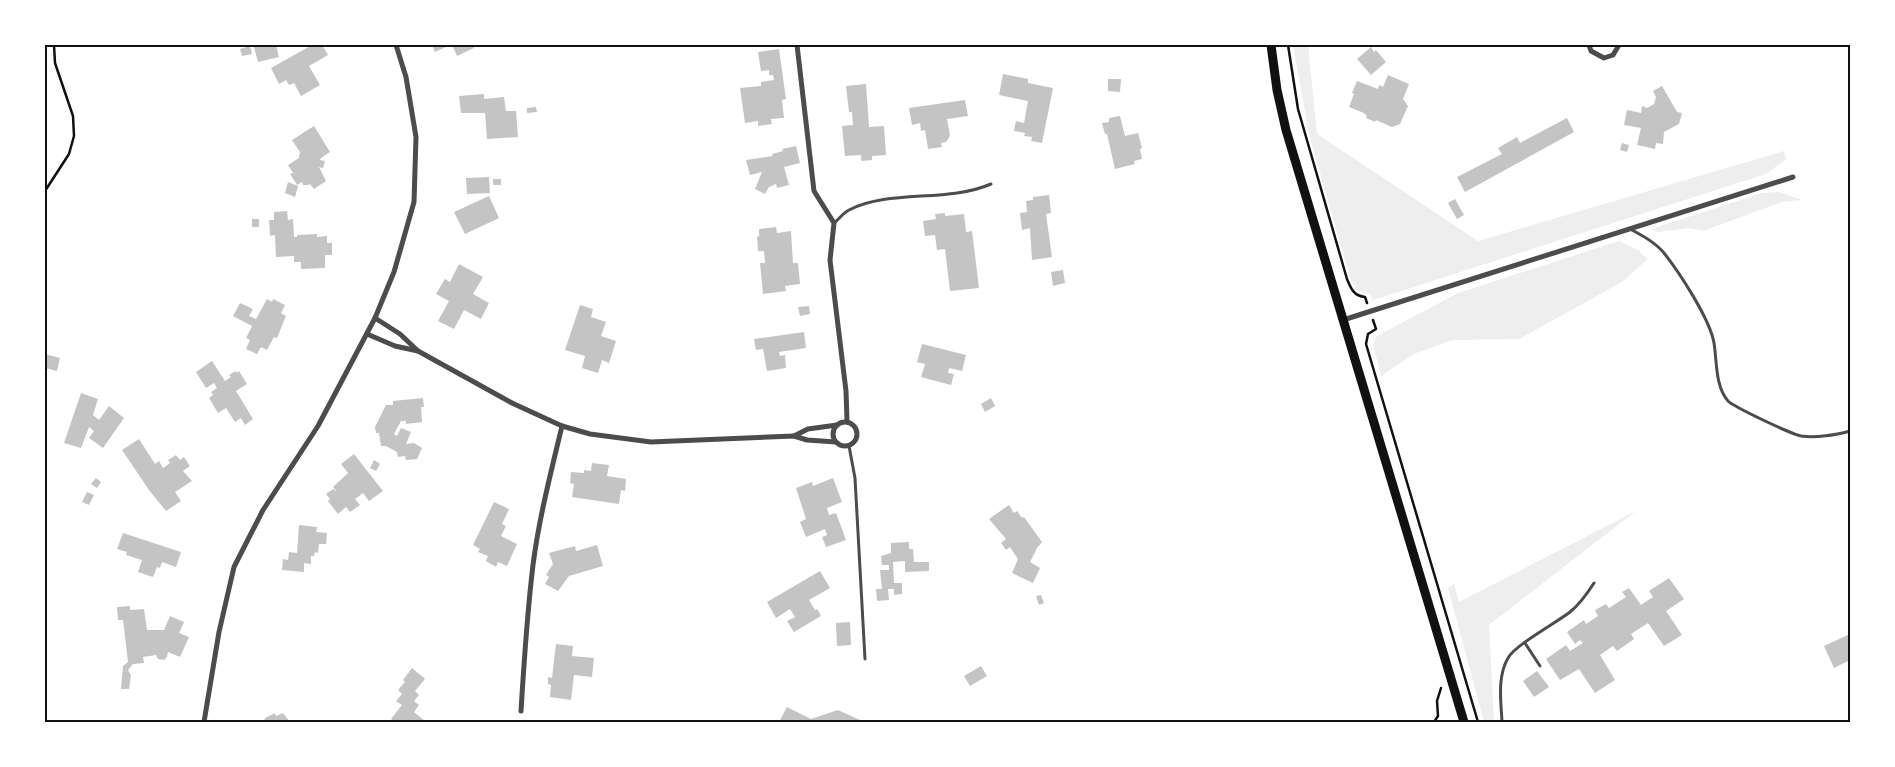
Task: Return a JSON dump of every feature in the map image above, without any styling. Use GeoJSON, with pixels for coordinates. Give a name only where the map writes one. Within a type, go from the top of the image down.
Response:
{"type":"FeatureCollection","features":[{"type":"Feature","properties":{"kind":"main road"},"geometry":{"type":"LineString","coordinates":[[1271,45],[1277,90],[1286,130],[1464,722]]}},
{"type":"Feature","properties":{"kind":"street"},"geometry":{"type":"LineString","coordinates":[[204,722],[219,632],[234,567],[263,510],[318,426],[375,318],[394,272],[414,202],[416,137],[406,77],[396,45]]}},
{"type":"Feature","properties":{"kind":"street"},"geometry":{"type":"LineString","coordinates":[[797,45],[814,191],[834,223],[830,260],[846,391],[847,421]]}},
{"type":"Feature","properties":{"kind":"street"},"geometry":{"type":"LineString","coordinates":[[1589,45],[1591,51],[1604,58],[1613,55],[1619,45]]}},
{"type":"Feature","properties":{"kind":"street"},"geometry":{"type":"LineString","coordinates":[[1342,320],[1793,177]]}},
{"type":"Feature","properties":{"kind":"street"},"geometry":{"type":"LineString","coordinates":[[375,318],[400,334],[418,351],[512,403],[562,426],[597,435],[650,442],[794,436],[807,440],[836,442],[840,445],[849,446],[855,441],[858,433],[854,425],[847,421],[808,429],[794,436]]}},
{"type":"Feature","properties":{"kind":"street"},"geometry":{"type":"LineString","coordinates":[[367,334],[395,346],[418,351]]}},
{"type":"Feature","properties":{"kind":"street"},"geometry":{"type":"LineString","coordinates":[[836,442],[832,434],[837,424]]}},
{"type":"Feature","properties":{"kind":"street"},"geometry":{"type":"LineString","coordinates":[[521,711],[526,628],[534,564],[544,504],[562,426]]}},
{"type":"Feature","properties":{"kind":"lane"},"geometry":{"type":"LineString","coordinates":[[834,223],[846,212],[865,204],[978,190],[991,184]]}},
{"type":"Feature","properties":{"kind":"lane"},"geometry":{"type":"LineString","coordinates":[[1630,228],[1663,252],[1698,304],[1714,340],[1718,382],[1729,402],[1801,436],[1836,435],[1850,431]]}},
{"type":"Feature","properties":{"kind":"lane"},"geometry":{"type":"LineString","coordinates":[[849,446],[855,478],[865,660]]}},
{"type":"Feature","properties":{"kind":"lane"},"geometry":{"type":"LineString","coordinates":[[1502,722],[1500,685],[1508,657],[1570,612],[1582,601],[1594,583]]}},
{"type":"Feature","properties":{"kind":"lane"},"geometry":{"type":"LineString","coordinates":[[1525,643],[1540,666]]}},
{"type":"Feature","properties":{"kind":"path"},"geometry":{"type":"LineString","coordinates":[[45,192],[69,154],[74,136],[72,116],[54,63],[54,45]]}},
{"type":"Feature","properties":{"kind":"path"},"geometry":{"type":"LineString","coordinates":[[1288,45],[1298,110],[1342,269],[1353,292],[1365,297],[1366,301]]}},
{"type":"Feature","properties":{"kind":"path"},"geometry":{"type":"LineString","coordinates":[[1375,324],[1376,329],[1368,334],[1366,344],[1382,392],[1478,722]]}},
{"type":"Feature","properties":{"kind":"path"},"geometry":{"type":"LineString","coordinates":[[1434,722],[1438,716],[1437,701]]}},
{"type":"Feature","properties":{"kind":"shaded area"},"geometry":{"type":"Polygon","coordinates":[[[1293,45],[1308,45],[1317,134],[1478,241],[1784,151],[1786,159],[1766,174],[1373,300],[1370,294],[1358,289],[1350,278],[1309,134],[1293,45]]]}},
{"type":"Feature","properties":{"kind":"shaded area"},"geometry":{"type":"Polygon","coordinates":[[[1779,192],[1802,200],[1782,202],[1703,231],[1688,228],[1658,232],[1651,229],[1762,193],[1779,192]]]}},
{"type":"Feature","properties":{"kind":"shaded area"},"geometry":{"type":"Polygon","coordinates":[[[1619,241],[1638,250],[1648,259],[1622,282],[1519,339],[1452,340],[1414,354],[1381,376],[1373,344],[1377,336],[1458,293],[1619,241]]]}},
{"type":"Feature","properties":{"kind":"shaded area"},"geometry":{"type":"Polygon","coordinates":[[[1636,511],[1489,625],[1494,722],[1484,722],[1448,588],[1454,584],[1459,602],[1636,511]]]}},
{"type":"Feature","properties":{"kind":"building"},"geometry":{"type":"Polygon","coordinates":[[[276,45],[279,57],[258,62],[254,47],[276,45]]]}},
{"type":"Feature","properties":{"kind":"building"},"geometry":{"type":"Polygon","coordinates":[[[312,45],[322,45],[328,55],[309,66],[320,85],[301,96],[294,83],[289,85],[286,80],[279,84],[271,68],[312,45]]]}},
{"type":"Feature","properties":{"kind":"building"},"geometry":{"type":"Polygon","coordinates":[[[432,45],[450,45],[435,52],[432,45]]]}},
{"type":"Feature","properties":{"kind":"building"},"geometry":{"type":"Polygon","coordinates":[[[452,45],[473,45],[474,48],[457,56],[452,45]]]}},
{"type":"Feature","properties":{"kind":"building"},"geometry":{"type":"Polygon","coordinates":[[[250,46],[252,54],[242,56],[240,49],[250,46]]]}},
{"type":"Feature","properties":{"kind":"building"},"geometry":{"type":"Polygon","coordinates":[[[1371,47],[1386,62],[1371,75],[1357,59],[1371,47]]]}},
{"type":"Feature","properties":{"kind":"building"},"geometry":{"type":"Polygon","coordinates":[[[779,49],[786,99],[782,100],[784,118],[771,119],[772,124],[758,126],[758,121],[745,123],[740,88],[761,86],[761,82],[774,80],[773,75],[769,75],[769,70],[761,71],[758,52],[779,49]]]}},
{"type":"Feature","properties":{"kind":"building"},"geometry":{"type":"Polygon","coordinates":[[[1003,74],[1028,79],[1028,83],[1053,88],[1042,143],[1031,141],[1032,137],[1024,136],[1025,133],[1014,131],[1016,121],[1024,123],[1028,101],[999,95],[1003,74]]]}},
{"type":"Feature","properties":{"kind":"building"},"geometry":{"type":"Polygon","coordinates":[[[1388,75],[1409,84],[1403,99],[1408,106],[1400,124],[1392,127],[1366,118],[1367,116],[1364,113],[1349,107],[1357,81],[1378,89],[1379,85],[1383,87],[1388,75]]]}},
{"type":"Feature","properties":{"kind":"building"},"geometry":{"type":"Polygon","coordinates":[[[1108,79],[1121,79],[1120,92],[1108,91],[1108,79]]]}},
{"type":"Feature","properties":{"kind":"building"},"geometry":{"type":"Polygon","coordinates":[[[866,84],[869,127],[884,126],[886,155],[872,156],[872,160],[861,161],[861,155],[845,156],[842,126],[853,125],[852,112],[849,112],[846,86],[866,84]]]}},
{"type":"Feature","properties":{"kind":"building"},"geometry":{"type":"Polygon","coordinates":[[[1662,86],[1677,112],[1682,113],[1679,124],[1664,132],[1663,144],[1656,143],[1655,149],[1637,145],[1641,128],[1624,125],[1627,110],[1641,113],[1642,106],[1647,108],[1654,104],[1656,97],[1653,91],[1662,86]]]}},
{"type":"Feature","properties":{"kind":"building"},"geometry":{"type":"Polygon","coordinates":[[[484,94],[484,99],[504,97],[506,111],[516,111],[518,137],[487,139],[485,113],[461,113],[459,96],[484,94]]]}},
{"type":"Feature","properties":{"kind":"building"},"geometry":{"type":"Polygon","coordinates":[[[965,100],[968,116],[947,119],[950,136],[946,142],[941,143],[942,147],[928,149],[925,130],[921,131],[920,123],[912,125],[909,108],[965,100]]]}},
{"type":"Feature","properties":{"kind":"building"},"geometry":{"type":"Polygon","coordinates":[[[536,107],[537,112],[527,113],[527,108],[536,107]]]}},
{"type":"Feature","properties":{"kind":"building"},"geometry":{"type":"Polygon","coordinates":[[[1120,116],[1125,136],[1138,133],[1142,148],[1140,149],[1142,159],[1134,161],[1135,164],[1115,169],[1107,134],[1105,134],[1102,123],[1109,122],[1109,118],[1120,116]]]}},
{"type":"Feature","properties":{"kind":"building"},"geometry":{"type":"Polygon","coordinates":[[[1567,118],[1574,132],[1465,192],[1457,177],[1502,154],[1498,148],[1517,137],[1520,143],[1567,118]]]}},
{"type":"Feature","properties":{"kind":"building"},"geometry":{"type":"Polygon","coordinates":[[[314,126],[330,152],[320,160],[325,161],[323,168],[319,167],[326,181],[314,189],[310,184],[303,185],[302,182],[297,185],[290,174],[293,173],[288,165],[299,158],[300,152],[292,140],[314,126]]]}},
{"type":"Feature","properties":{"kind":"building"},"geometry":{"type":"Polygon","coordinates":[[[1622,143],[1629,145],[1627,152],[1620,150],[1622,143]]]}},
{"type":"Feature","properties":{"kind":"building"},"geometry":{"type":"Polygon","coordinates":[[[796,146],[800,163],[784,167],[789,185],[777,188],[776,184],[769,187],[765,194],[755,189],[762,172],[750,175],[746,160],[773,156],[772,154],[783,151],[782,149],[796,146]]]}},
{"type":"Feature","properties":{"kind":"building"},"geometry":{"type":"Polygon","coordinates":[[[489,177],[490,193],[467,194],[466,178],[489,177]]]}},
{"type":"Feature","properties":{"kind":"building"},"geometry":{"type":"Polygon","coordinates":[[[493,179],[501,179],[501,185],[493,185],[493,179]]]}},
{"type":"Feature","properties":{"kind":"building"},"geometry":{"type":"Polygon","coordinates":[[[288,182],[298,186],[295,197],[285,193],[288,182]]]}},
{"type":"Feature","properties":{"kind":"building"},"geometry":{"type":"Polygon","coordinates":[[[1049,195],[1051,213],[1046,214],[1052,257],[1032,260],[1030,228],[1022,230],[1020,213],[1027,212],[1026,201],[1033,200],[1033,197],[1049,195]]]}},
{"type":"Feature","properties":{"kind":"building"},"geometry":{"type":"Polygon","coordinates":[[[489,196],[499,218],[465,234],[454,212],[489,196]]]}},
{"type":"Feature","properties":{"kind":"building"},"geometry":{"type":"Polygon","coordinates":[[[1455,199],[1464,215],[1457,219],[1448,203],[1455,199]]]}},
{"type":"Feature","properties":{"kind":"building"},"geometry":{"type":"Polygon","coordinates":[[[287,211],[288,220],[293,219],[294,237],[297,237],[297,235],[317,234],[317,237],[327,236],[327,243],[332,243],[332,255],[325,255],[325,268],[301,269],[301,262],[294,262],[294,256],[276,257],[275,235],[270,236],[269,220],[274,220],[274,212],[287,211]]]}},
{"type":"Feature","properties":{"kind":"building"},"geometry":{"type":"Polygon","coordinates":[[[945,213],[945,216],[964,214],[966,232],[972,231],[979,288],[950,291],[945,249],[937,250],[935,235],[925,236],[923,221],[936,219],[935,214],[945,213]]]}},
{"type":"Feature","properties":{"kind":"building"},"geometry":{"type":"Polygon","coordinates":[[[252,219],[259,219],[259,227],[252,227],[252,219]]]}},
{"type":"Feature","properties":{"kind":"building"},"geometry":{"type":"Polygon","coordinates":[[[776,227],[777,233],[791,231],[793,263],[798,263],[800,284],[785,286],[786,291],[763,294],[760,263],[765,263],[764,251],[758,251],[757,237],[759,236],[759,229],[776,227]]]}},
{"type":"Feature","properties":{"kind":"building"},"geometry":{"type":"Polygon","coordinates":[[[459,264],[483,277],[473,294],[489,303],[481,319],[464,310],[454,329],[438,321],[449,301],[436,294],[445,279],[450,282],[459,264]]]}},
{"type":"Feature","properties":{"kind":"building"},"geometry":{"type":"Polygon","coordinates":[[[1063,270],[1065,283],[1053,286],[1051,272],[1063,270]]]}},
{"type":"Feature","properties":{"kind":"building"},"geometry":{"type":"Polygon","coordinates":[[[267,299],[272,302],[273,299],[285,305],[281,313],[286,316],[277,338],[274,337],[267,350],[261,347],[257,354],[246,349],[250,340],[246,338],[252,326],[233,316],[240,303],[253,309],[249,316],[256,319],[267,299]]]}},
{"type":"Feature","properties":{"kind":"building"},"geometry":{"type":"Polygon","coordinates":[[[580,305],[593,309],[591,317],[606,322],[601,336],[616,341],[609,363],[602,360],[598,373],[582,368],[585,356],[565,350],[580,305]]]}},
{"type":"Feature","properties":{"kind":"building"},"geometry":{"type":"Polygon","coordinates":[[[809,306],[810,314],[800,316],[798,307],[809,306]]]}},
{"type":"Feature","properties":{"kind":"building"},"geometry":{"type":"Polygon","coordinates":[[[804,332],[806,348],[779,352],[780,356],[785,355],[786,368],[767,371],[763,349],[756,350],[754,339],[804,332]]]}},
{"type":"Feature","properties":{"kind":"building"},"geometry":{"type":"Polygon","coordinates":[[[922,344],[966,355],[962,371],[949,368],[948,373],[954,374],[951,385],[921,377],[925,364],[917,362],[922,344]]]}},
{"type":"Feature","properties":{"kind":"building"},"geometry":{"type":"Polygon","coordinates":[[[45,354],[60,358],[57,371],[45,368],[45,354]]]}},
{"type":"Feature","properties":{"kind":"building"},"geometry":{"type":"Polygon","coordinates":[[[212,361],[225,381],[231,377],[229,375],[239,371],[247,384],[236,391],[253,419],[245,425],[241,418],[235,422],[226,408],[218,413],[209,398],[213,395],[211,392],[217,388],[214,383],[206,388],[196,372],[212,361]]]}},
{"type":"Feature","properties":{"kind":"building"},"geometry":{"type":"Polygon","coordinates":[[[81,393],[98,399],[93,415],[99,420],[109,406],[124,418],[103,448],[89,438],[94,431],[89,427],[81,448],[64,443],[81,393]]]}},
{"type":"Feature","properties":{"kind":"building"},"geometry":{"type":"Polygon","coordinates":[[[423,398],[424,407],[421,407],[422,422],[406,424],[406,421],[401,421],[394,434],[397,436],[401,428],[411,432],[406,444],[414,443],[422,448],[417,459],[406,460],[405,456],[398,457],[397,452],[386,446],[381,446],[379,433],[376,433],[375,427],[386,405],[393,405],[393,401],[423,398]]]}},
{"type":"Feature","properties":{"kind":"building"},"geometry":{"type":"Polygon","coordinates":[[[991,398],[995,406],[985,412],[981,404],[991,398]]]}},
{"type":"Feature","properties":{"kind":"building"},"geometry":{"type":"Polygon","coordinates":[[[139,439],[155,464],[159,461],[163,468],[170,463],[168,460],[176,455],[180,460],[184,457],[190,466],[183,471],[192,481],[175,492],[181,501],[166,511],[149,490],[122,450],[139,439]]]}},
{"type":"Feature","properties":{"kind":"building"},"geometry":{"type":"Polygon","coordinates":[[[354,454],[383,491],[369,501],[363,493],[355,499],[360,505],[350,512],[346,507],[338,514],[328,501],[330,499],[326,494],[333,489],[337,492],[333,487],[348,473],[341,464],[354,454]]]}},
{"type":"Feature","properties":{"kind":"building"},"geometry":{"type":"Polygon","coordinates":[[[374,460],[380,464],[376,471],[370,468],[374,460]]]}},
{"type":"Feature","properties":{"kind":"building"},"geometry":{"type":"Polygon","coordinates":[[[592,463],[609,465],[607,476],[626,479],[625,491],[621,490],[619,504],[572,497],[574,484],[570,483],[571,472],[584,473],[584,470],[591,471],[592,463]]]}},
{"type":"Feature","properties":{"kind":"building"},"geometry":{"type":"Polygon","coordinates":[[[96,478],[101,482],[97,488],[91,484],[96,478]]]}},
{"type":"Feature","properties":{"kind":"building"},"geometry":{"type":"Polygon","coordinates":[[[833,478],[842,502],[827,508],[829,515],[836,513],[846,540],[826,547],[822,537],[827,535],[825,529],[806,537],[800,522],[806,519],[796,488],[812,482],[813,486],[833,478]]]}},
{"type":"Feature","properties":{"kind":"building"},"geometry":{"type":"Polygon","coordinates":[[[87,492],[94,495],[89,505],[82,502],[87,492]]]}},
{"type":"Feature","properties":{"kind":"building"},"geometry":{"type":"Polygon","coordinates":[[[494,502],[509,509],[502,524],[506,526],[501,536],[517,544],[507,566],[498,562],[496,567],[486,561],[488,556],[478,552],[480,549],[473,545],[494,502]]]}},
{"type":"Feature","properties":{"kind":"building"},"geometry":{"type":"Polygon","coordinates":[[[1009,505],[1014,513],[1017,511],[1022,518],[1024,517],[1042,542],[1030,562],[1040,568],[1033,583],[1012,573],[1018,559],[1010,547],[1006,550],[1001,543],[1006,539],[989,519],[1009,505]]]}},
{"type":"Feature","properties":{"kind":"building"},"geometry":{"type":"Polygon","coordinates":[[[299,525],[317,527],[316,532],[327,533],[326,544],[319,544],[318,553],[315,552],[314,556],[311,556],[311,564],[304,563],[304,572],[282,570],[283,559],[288,560],[289,552],[297,553],[299,525]]]}},
{"type":"Feature","properties":{"kind":"building"},"geometry":{"type":"Polygon","coordinates":[[[123,533],[181,552],[176,567],[162,562],[160,568],[157,567],[153,577],[138,572],[142,560],[126,555],[127,552],[117,549],[123,533]]]}},
{"type":"Feature","properties":{"kind":"building"},"geometry":{"type":"Polygon","coordinates":[[[909,542],[909,549],[913,549],[914,562],[929,562],[929,571],[905,572],[905,561],[893,562],[894,583],[902,583],[902,594],[894,595],[894,589],[888,589],[889,600],[877,601],[876,589],[882,589],[880,570],[889,570],[889,565],[882,565],[881,556],[891,553],[891,543],[909,542]]]}},
{"type":"Feature","properties":{"kind":"building"},"geometry":{"type":"Polygon","coordinates":[[[597,545],[603,566],[569,576],[558,591],[545,584],[549,577],[546,575],[553,564],[549,553],[575,546],[576,551],[597,545]]]}},
{"type":"Feature","properties":{"kind":"building"},"geometry":{"type":"Polygon","coordinates":[[[820,571],[830,588],[809,600],[821,616],[794,632],[787,621],[795,617],[790,609],[776,618],[767,602],[820,571]]]}},
{"type":"Feature","properties":{"kind":"building"},"geometry":{"type":"Polygon","coordinates":[[[1669,578],[1684,599],[1666,611],[1682,635],[1664,646],[1648,623],[1631,634],[1634,639],[1617,651],[1613,646],[1600,655],[1615,680],[1595,693],[1579,669],[1560,680],[1546,659],[1566,645],[1570,651],[1583,643],[1580,640],[1575,644],[1567,632],[1584,620],[1586,624],[1598,616],[1595,610],[1606,604],[1609,608],[1626,597],[1622,592],[1629,588],[1641,605],[1653,597],[1649,591],[1669,578]]]}},
{"type":"Feature","properties":{"kind":"building"},"geometry":{"type":"Polygon","coordinates":[[[1041,595],[1044,603],[1039,605],[1036,596],[1041,595]]]}},
{"type":"Feature","properties":{"kind":"building"},"geometry":{"type":"Polygon","coordinates":[[[130,606],[130,610],[144,609],[147,630],[164,630],[170,616],[184,622],[179,633],[189,637],[180,657],[168,652],[164,660],[158,659],[156,655],[143,657],[144,663],[133,664],[128,670],[131,675],[129,689],[121,689],[123,666],[128,662],[123,620],[118,620],[117,607],[130,606]]]}},
{"type":"Feature","properties":{"kind":"building"},"geometry":{"type":"Polygon","coordinates":[[[850,622],[851,645],[837,646],[836,623],[850,622]]]}},
{"type":"Feature","properties":{"kind":"building"},"geometry":{"type":"Polygon","coordinates":[[[1850,634],[1850,665],[1848,661],[1834,668],[1824,646],[1850,634]]]}},
{"type":"Feature","properties":{"kind":"building"},"geometry":{"type":"Polygon","coordinates":[[[556,644],[573,646],[572,656],[594,658],[592,677],[574,675],[571,700],[550,697],[551,685],[548,684],[548,677],[552,678],[556,644]]]}},
{"type":"Feature","properties":{"kind":"building"},"geometry":{"type":"Polygon","coordinates":[[[981,666],[987,676],[970,686],[964,676],[981,666]]]}},
{"type":"Feature","properties":{"kind":"building"},"geometry":{"type":"Polygon","coordinates":[[[412,668],[425,679],[415,691],[419,695],[414,701],[419,705],[414,712],[426,722],[395,722],[391,719],[402,705],[396,701],[402,694],[398,690],[405,682],[403,680],[412,668]]]}},
{"type":"Feature","properties":{"kind":"building"},"geometry":{"type":"Polygon","coordinates":[[[1537,671],[1549,687],[1534,697],[1523,681],[1537,671]]]}},
{"type":"Feature","properties":{"kind":"building"},"geometry":{"type":"Polygon","coordinates":[[[787,707],[811,719],[838,710],[860,720],[859,722],[779,722],[787,707]]]}},
{"type":"Feature","properties":{"kind":"building"},"geometry":{"type":"Polygon","coordinates":[[[275,713],[276,716],[283,713],[290,722],[264,722],[265,718],[275,713]]]}}]}
